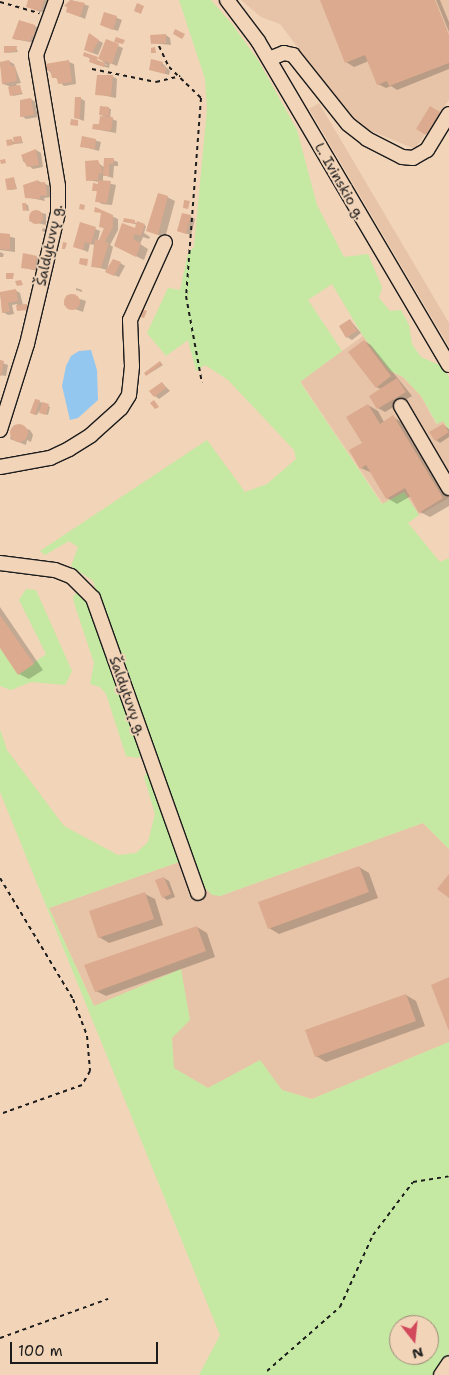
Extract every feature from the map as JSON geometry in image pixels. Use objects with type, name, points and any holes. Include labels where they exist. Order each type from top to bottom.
[{"type":"street","name":"Šaldytuvų g.","points":[[0,430],[26,344],[58,213],[58,186],[36,55],[56,0]]},
{"type":"street","name":"L. Ivinskio g.","points":[[227,0],[246,23],[269,59],[449,365]]},
{"type":"street","points":[[269,59],[284,53],[293,55],[348,124],[394,154],[413,158],[421,155],[449,114]]},
{"type":"street","points":[[0,466],[50,458],[69,449],[91,436],[121,408],[129,395],[132,366],[130,320],[166,242]]},
{"type":"street","points":[[402,406],[449,488]]},
{"type":"street","name":"Šaldytuvų g.","points":[[0,563],[55,570],[72,576],[92,598],[198,892]]},
{"type":"street","points":[[441,1375],[449,1363]]},
{"type":"path","points":[[0,2],[50,16]]},
{"type":"path","points":[[159,46],[169,67],[202,98],[186,296],[202,382]]},
{"type":"path","points":[[92,69],[156,82],[180,76]]},
{"type":"path","points":[[0,878],[73,999],[87,1036],[90,1071],[82,1085],[0,1114]]},
{"type":"path","points":[[267,1370],[340,1307],[373,1234],[413,1182],[449,1176]]},
{"type":"path","points":[[0,1338],[108,1299]]},
{"type":"shaded area","points":[[241,0],[449,0],[449,100],[415,149],[357,125],[280,24],[261,17]]},
{"type":"shaded area","points":[[319,103],[449,323],[449,347],[309,109]]},
{"type":"shaded area","points":[[363,336],[390,371],[403,377],[421,396],[436,424],[443,420],[449,430],[449,498],[419,515],[404,493],[383,504],[300,381]]},
{"type":"shaded area","points":[[423,823],[449,849],[449,1042],[312,1099],[282,1090],[259,1061],[208,1088],[173,1068],[172,1038],[94,1006],[49,908],[193,857],[205,888],[220,896]]},
{"type":"green space","points":[[179,0],[211,0],[232,24],[258,60],[297,130],[317,205],[344,257],[368,254],[382,287],[379,298],[390,311],[401,310],[409,325],[412,344],[421,357],[444,367],[449,378],[449,430],[443,421],[437,424],[421,396],[403,377],[390,371],[363,336],[332,284],[308,300],[342,351],[300,382],[382,504],[404,492],[419,515],[408,523],[440,562],[449,558],[449,849],[423,823],[220,896],[212,895],[205,888],[93,581],[71,566],[78,547],[69,541],[45,555],[40,551],[207,440],[245,492],[267,484],[296,459],[294,450],[228,380],[205,365],[196,371],[188,340],[166,356],[147,333],[168,288],[180,290],[188,253],[194,247],[207,109],[205,79]]},
{"type":"green space","points":[[26,589],[36,590],[72,671],[65,685],[31,682],[11,690],[0,686],[0,648],[18,674],[46,654],[19,600]]},
{"type":"green space","points":[[77,592],[86,597],[144,753],[138,758],[126,756],[106,694],[100,687],[90,684],[94,663],[74,603],[73,597]]},
{"type":"green space","points":[[0,729],[7,750],[64,826],[118,855],[136,853],[148,842],[155,814],[144,777],[149,770],[182,861],[49,908],[94,1006],[181,969],[190,1020],[172,1038],[174,1068],[208,1088],[260,1060],[282,1090],[312,1099],[449,1042],[449,1353],[435,1375],[199,1375],[220,1335],[0,792]]},
{"type":"water","points":[[91,350],[97,370],[98,400],[78,418],[70,420],[62,386],[66,366],[71,356],[79,351]]},
{"type":"building","points":[[28,0],[44,0],[41,10],[26,7]]},
{"type":"building","points":[[70,0],[85,3],[80,17],[66,12],[67,7],[64,6]]},
{"type":"building","points":[[320,0],[435,0],[449,35],[449,63],[389,86],[387,81],[377,85],[365,55],[345,63]]},
{"type":"building","points":[[137,3],[144,6],[141,14],[134,11]]},
{"type":"building","points":[[104,12],[117,16],[113,30],[100,25]]},
{"type":"building","points":[[19,20],[35,25],[34,37],[32,36],[30,41],[12,39]]},
{"type":"building","points":[[175,29],[185,34],[182,39],[173,34]]},
{"type":"building","points":[[89,33],[99,40],[92,53],[84,50]]},
{"type":"building","points":[[166,34],[166,43],[151,44],[150,35]]},
{"type":"building","points":[[116,37],[125,40],[123,44],[114,42]]},
{"type":"building","points":[[106,39],[119,44],[112,64],[98,59]]},
{"type":"building","points":[[4,46],[17,46],[16,51],[4,53]]},
{"type":"building","points":[[155,47],[156,53],[151,53],[151,48]]},
{"type":"building","points":[[84,52],[98,57],[97,60],[105,63],[104,67],[89,62],[90,58],[83,56]]},
{"type":"building","points":[[151,59],[163,62],[161,66],[166,67],[165,74],[149,70]]},
{"type":"building","points":[[9,60],[11,66],[15,66],[17,81],[2,84],[0,62]]},
{"type":"building","points":[[69,60],[72,82],[58,84],[57,78],[52,78],[50,70],[46,71],[45,64]]},
{"type":"building","points":[[97,75],[113,75],[111,96],[95,95]]},
{"type":"building","points":[[20,85],[22,93],[10,96],[8,87]]},
{"type":"building","points":[[75,97],[81,97],[80,119],[74,118]]},
{"type":"building","points":[[31,98],[34,115],[20,117],[20,100]]},
{"type":"building","points":[[100,106],[109,107],[109,116],[99,115]]},
{"type":"building","points":[[430,106],[440,112],[426,135],[416,129]]},
{"type":"building","points":[[100,116],[113,117],[111,131],[92,129],[93,124],[99,124]]},
{"type":"building","points":[[71,119],[78,120],[78,126],[70,125]]},
{"type":"building","points":[[21,136],[22,142],[14,144],[13,137]]},
{"type":"building","points":[[82,136],[96,139],[95,149],[80,147]]},
{"type":"building","points":[[12,139],[13,145],[7,146],[6,140]]},
{"type":"building","points":[[36,149],[39,165],[27,167],[21,155]]},
{"type":"building","points":[[104,158],[114,158],[113,164],[109,164],[109,176],[103,176]]},
{"type":"building","points":[[5,159],[6,163],[1,164],[0,160]]},
{"type":"building","points":[[98,160],[103,173],[99,173],[98,180],[86,181],[85,161]]},
{"type":"building","points":[[14,177],[16,189],[7,190],[5,179]]},
{"type":"building","points":[[38,180],[39,183],[45,182],[47,195],[40,196],[40,199],[25,198],[23,185]]},
{"type":"building","points":[[98,180],[111,181],[107,203],[95,202],[97,191],[92,191],[93,183],[98,184]]},
{"type":"building","points":[[158,193],[168,196],[158,235],[146,231]]},
{"type":"building","points":[[184,200],[190,201],[188,209],[183,208]]},
{"type":"building","points":[[22,203],[26,203],[27,210],[23,211]]},
{"type":"building","points":[[80,204],[85,205],[84,210],[79,209]]},
{"type":"building","points":[[95,207],[113,215],[113,227],[105,242],[109,243],[101,268],[91,267],[95,239],[99,240],[104,228],[99,227],[101,213],[94,212]]},
{"type":"building","points":[[33,210],[39,210],[43,217],[39,224],[33,224],[29,220],[29,214]]},
{"type":"building","points":[[182,213],[191,215],[186,234],[177,231]]},
{"type":"building","points":[[124,218],[135,220],[135,224],[123,222]]},
{"type":"building","points":[[137,221],[145,224],[141,236],[135,234],[133,239],[141,243],[136,257],[114,246],[122,223],[135,228]]},
{"type":"building","points":[[80,222],[96,227],[91,244],[85,242],[83,250],[73,247]]},
{"type":"building","points":[[0,233],[10,234],[10,250],[0,249]]},
{"type":"building","points":[[63,242],[67,243],[65,249],[62,249]]},
{"type":"building","points":[[23,253],[37,256],[35,270],[21,268]]},
{"type":"building","points":[[80,258],[88,259],[87,266],[79,264]]},
{"type":"building","points":[[113,259],[121,262],[114,276],[105,272]]},
{"type":"building","points":[[6,273],[14,273],[13,279],[6,279]]},
{"type":"building","points":[[21,280],[23,285],[17,286],[15,281]]},
{"type":"building","points":[[16,289],[18,301],[8,303],[10,311],[2,313],[0,292]]},
{"type":"building","points":[[69,294],[75,294],[80,299],[78,308],[69,310],[64,305],[64,299]]},
{"type":"building","points":[[27,304],[27,310],[17,311],[16,305]]},
{"type":"building","points":[[141,309],[147,311],[144,318],[138,316]]},
{"type":"building","points":[[350,319],[357,331],[346,338],[339,326]]},
{"type":"building","points":[[364,340],[391,376],[376,388],[348,352]]},
{"type":"building","points":[[0,360],[4,361],[1,376],[0,376]]},
{"type":"building","points":[[160,361],[162,364],[146,376],[144,373]]},
{"type":"building","points":[[397,378],[406,392],[377,409],[369,396]]},
{"type":"building","points":[[162,382],[166,388],[154,397],[149,391]]},
{"type":"building","points":[[35,399],[40,400],[35,415],[30,413]]},
{"type":"building","points":[[154,400],[159,407],[155,409],[150,403]]},
{"type":"building","points":[[42,402],[49,404],[46,415],[39,413]]},
{"type":"building","points":[[368,404],[380,424],[393,415],[443,498],[419,513],[405,488],[386,499],[366,465],[360,469],[349,450],[362,443],[346,417]]},
{"type":"building","points":[[19,424],[25,427],[28,433],[25,439],[19,442],[13,439],[10,433],[13,427]]},
{"type":"building","points":[[443,424],[449,432],[435,441],[429,432]]},
{"type":"building","points":[[0,615],[34,664],[18,675],[0,648]]},
{"type":"building","points":[[359,866],[369,892],[268,929],[258,902]]},
{"type":"building","points":[[449,874],[449,898],[437,889]]},
{"type":"building","points":[[164,877],[171,894],[162,898],[155,880]]},
{"type":"building","points":[[145,892],[154,919],[98,938],[89,911]]},
{"type":"building","points":[[197,926],[206,951],[95,992],[84,965]]},
{"type":"building","points":[[449,977],[449,1031],[431,985]]},
{"type":"building","points":[[406,994],[416,1021],[315,1057],[305,1030]]}]
